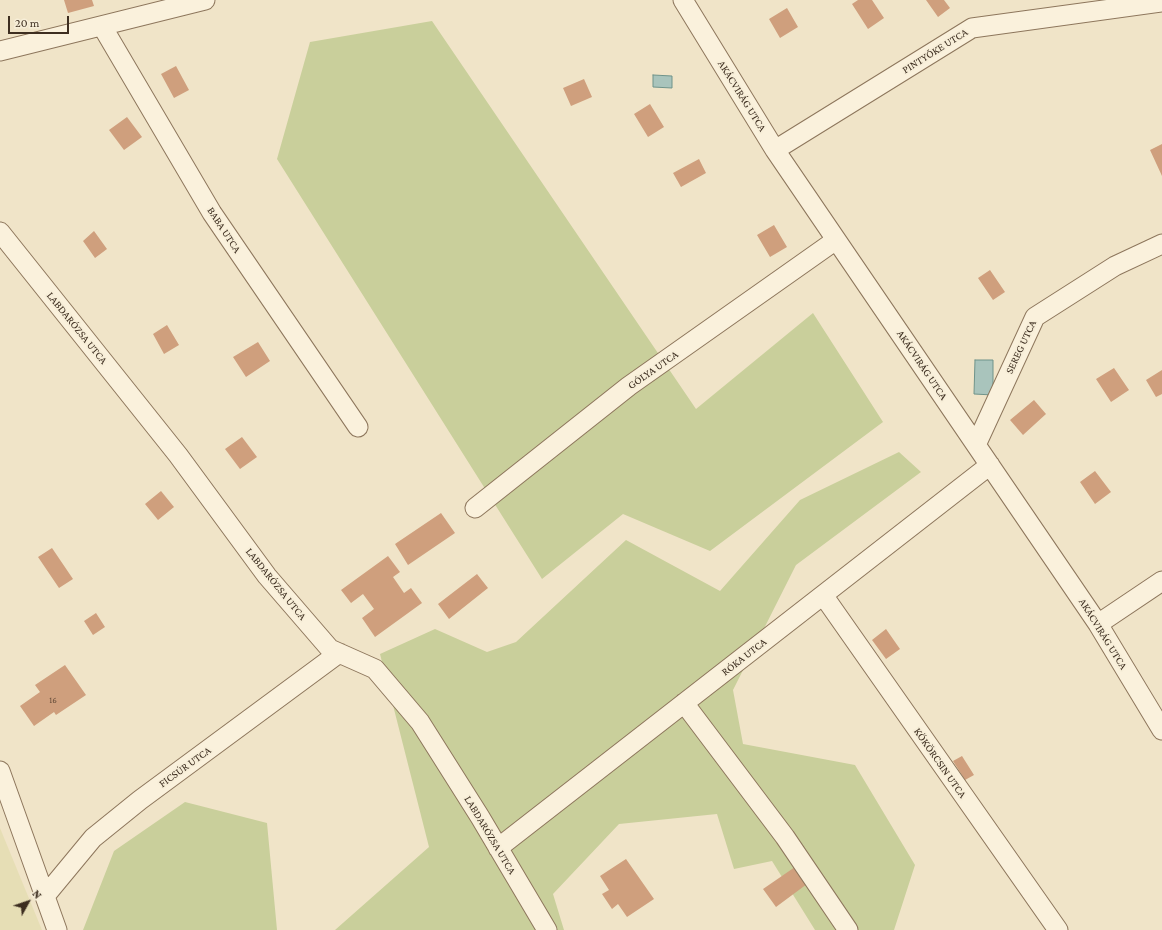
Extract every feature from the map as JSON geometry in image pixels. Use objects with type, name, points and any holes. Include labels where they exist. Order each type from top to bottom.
[{"type":"street","points":[[0,51],[205,0]]},
{"type":"street","name":"AKÁCVIRÁG UTCA","points":[[683,0],[775,150],[1098,624],[1162,730]]},
{"type":"street","name":"PINTYŐKE UTCA","points":[[775,150],[972,28],[1162,2]]},
{"type":"street","name":"BABA UTCA","points":[[102,26],[212,213],[358,427]]},
{"type":"street","name":"LABDARÓZSA UTCA","points":[[0,232],[178,455],[267,576],[330,649],[375,669],[420,722],[547,930]]},
{"type":"street","name":"GÓLYA UTCA","points":[[475,508],[629,386],[836,240]]},
{"type":"street","name":"SEREG UTCA","points":[[976,445],[1035,316],[1115,266],[1162,244]]},
{"type":"street","name":"RÓKA UTCA","points":[[498,848],[990,465]]},
{"type":"street","points":[[1098,624],[1162,581]]},
{"type":"street","name":"KÖKÖRCSIN UTCA","points":[[824,595],[1058,930]]},
{"type":"street","name":"FICSÚR UTCA","points":[[45,896],[93,838],[140,800],[339,654]]},
{"type":"street","points":[[684,703],[785,837],[848,930]]},
{"type":"street","points":[[0,771],[57,930]]},
{"type":"shaded area","points":[[0,828],[42,930],[0,930]]},
{"type":"green space","points":[[432,21],[696,409],[813,313],[883,422],[710,551],[623,514],[542,579],[277,159],[310,42]]},
{"type":"green space","points":[[899,452],[921,472],[796,565],[733,690],[743,744],[855,765],[915,865],[894,930],[815,930],[772,861],[734,869],[717,814],[619,824],[553,894],[564,930],[335,930],[429,847],[380,654],[435,629],[487,652],[516,642],[626,540],[720,591],[800,500]]},
{"type":"green space","points":[[185,802],[267,823],[277,930],[83,930],[114,851]]},
{"type":"water","points":[[653,75],[672,76],[672,88],[653,87]]},
{"type":"water","points":[[975,360],[993,360],[993,395],[974,394]]},
{"type":"building","points":[[64,0],[92,0],[94,6],[68,13]]},
{"type":"building","points":[[858,0],[872,0],[884,18],[868,29],[852,4]]},
{"type":"building","points":[[926,0],[944,0],[950,8],[938,17]]},
{"type":"building","points":[[787,8],[798,27],[780,38],[769,19]]},
{"type":"building","points":[[176,66],[189,90],[174,98],[161,74]]},
{"type":"building","points":[[584,79],[592,97],[571,106],[563,88]]},
{"type":"building","points":[[650,104],[664,127],[648,137],[634,114]]},
{"type":"building","points":[[127,117],[142,137],[124,150],[109,130]]},
{"type":"building","points":[[1162,144],[1162,176],[1150,150]]},
{"type":"building","points":[[699,159],[706,173],[681,187],[673,173]]},
{"type":"building","points":[[774,225],[787,247],[770,257],[757,235]]},
{"type":"building","points":[[94,231],[107,249],[95,258],[83,241]]},
{"type":"building","points":[[990,270],[1005,292],[993,300],[978,278]]},
{"type":"building","points":[[167,325],[179,345],[164,354],[153,334]]},
{"type":"building","points":[[258,342],[270,361],[246,377],[233,357]]},
{"type":"building","points":[[1114,368],[1129,390],[1111,402],[1096,379]]},
{"type":"building","points":[[1162,370],[1162,394],[1156,397],[1146,380]]},
{"type":"building","points":[[1034,400],[1046,414],[1023,435],[1010,420]]},
{"type":"building","points":[[242,437],[257,457],[240,469],[225,449]]},
{"type":"building","points":[[1095,471],[1111,492],[1095,504],[1080,482]]},
{"type":"building","points":[[161,491],[174,507],[158,520],[145,504]]},
{"type":"building","points":[[441,513],[455,533],[408,565],[395,544]]},
{"type":"building","points":[[52,548],[73,579],[59,588],[38,557]]},
{"type":"building","points":[[388,556],[400,572],[393,577],[404,593],[411,588],[422,603],[375,637],[362,618],[374,609],[363,594],[351,603],[341,590]]},
{"type":"building","points":[[477,574],[488,588],[449,619],[438,604]]},
{"type":"building","points":[[96,613],[105,627],[93,635],[84,621]]},
{"type":"building","points":[[886,629],[900,649],[886,659],[872,640]]},
{"type":"building","points":[[65,665],[86,695],[56,715],[54,712],[34,726],[20,706],[40,692],[35,685]]},
{"type":"building","points":[[962,756],[974,775],[965,780],[953,761]]},
{"type":"building","points":[[626,859],[654,899],[627,917],[618,904],[612,909],[602,894],[609,890],[600,876]]},
{"type":"building","points":[[795,867],[807,884],[776,907],[763,889]]}]
